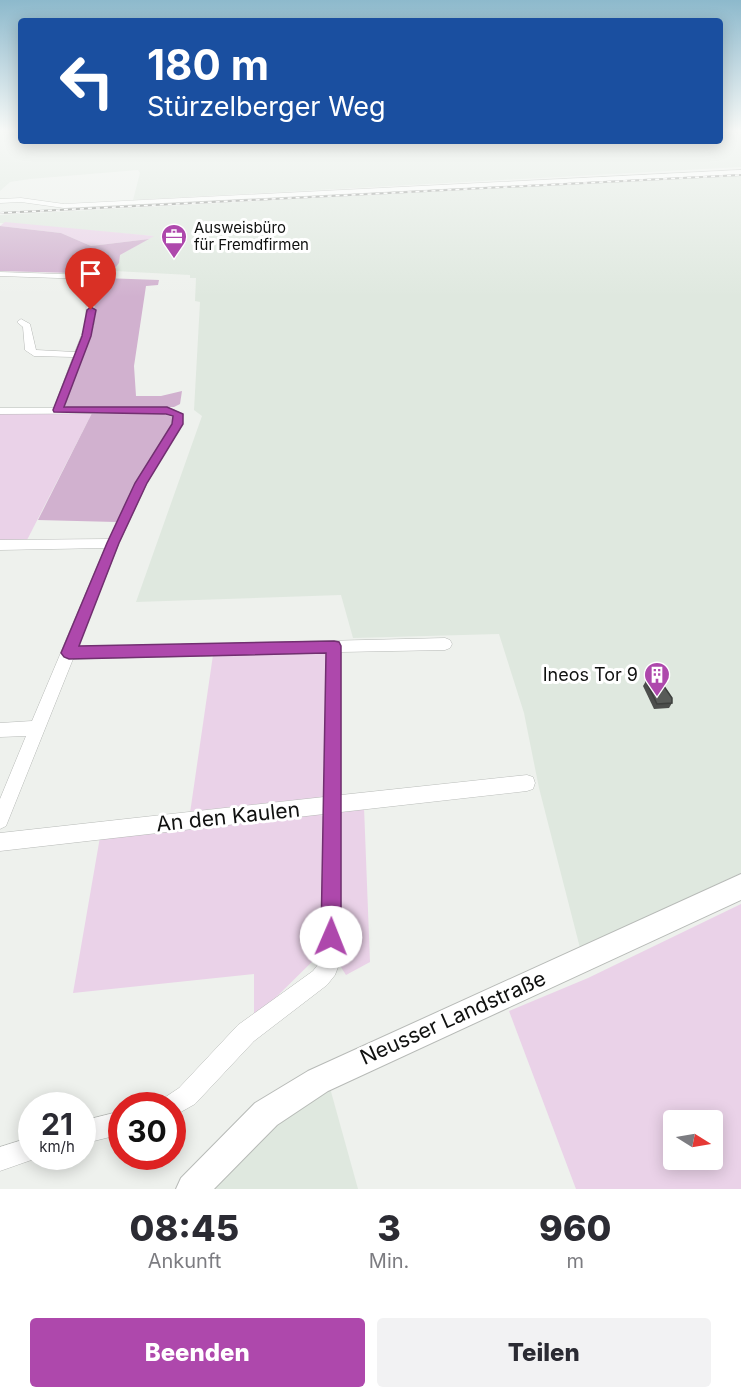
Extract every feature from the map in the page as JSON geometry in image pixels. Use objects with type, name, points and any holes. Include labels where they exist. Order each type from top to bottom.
[{"type":"main road","name":"Neusser Landstraße","points":[[192,1189],[266,1114],[318,1081],[741,887]]},
{"type":"street","points":[[0,201],[21,200],[64,206],[453,186]]},
{"type":"street","points":[[0,274],[91,277],[90,324],[58,410]]},
{"type":"street","points":[[21,322],[27,326],[30,350],[34,353],[79,356]]},
{"type":"street","points":[[0,411],[167,411],[178,414],[177,424],[141,483],[113,543],[0,819]]},
{"type":"street","points":[[0,545],[113,543]]},
{"type":"street","points":[[69,653],[445,644]]},
{"type":"street","points":[[186,1095],[246,1033],[320,978],[328,968],[331,959],[334,646]]},
{"type":"street","points":[[0,730],[38,728]]},
{"type":"street","name":"An den Kaulen","points":[[0,842],[527,783]]},
{"type":"street","points":[[0,1159],[18,1153]]},
{"type":"shaded area","points":[[137,186],[382,186],[133,200]]},
{"type":"shaded area","points":[[528,186],[741,186],[741,873],[580,948],[539,788],[524,713],[499,634],[353,638],[341,595],[136,602],[202,416],[194,410],[200,302],[195,301],[196,278],[190,278],[190,275],[114,271],[120,255],[153,236],[0,223],[0,215]]},
{"type":"shaded area","points":[[5,222],[154,236],[149,239],[91,246],[61,233],[0,226]]},
{"type":"shaded area","points":[[0,226],[61,233],[91,246],[149,239],[120,255],[119,263],[110,274],[0,271]]},
{"type":"shaded area","points":[[103,278],[159,280],[158,285],[146,286],[134,366],[136,396],[161,396],[182,391],[180,404],[174,407],[67,407],[63,404],[90,331],[93,281]]},
{"type":"shaded area","points":[[158,412],[172,417],[173,426],[116,522],[38,520],[92,413]]},
{"type":"shaded area","points":[[92,413],[27,540],[0,540],[0,414]]},
{"type":"shaded area","points":[[328,651],[327,793],[321,800],[190,813],[213,655]]},
{"type":"shaded area","points":[[364,807],[370,962],[346,975],[339,964],[341,812]]},
{"type":"shaded area","points":[[319,813],[329,822],[324,950],[254,1019],[254,974],[73,993],[100,837]]},
{"type":"shaded area","points":[[741,904],[741,1189],[576,1189],[509,1011],[588,978]]},
{"type":"shaded area","points":[[330,1088],[358,1189],[213,1189],[278,1123]]},
{"type":"building","points":[[659,679],[672,698],[672,703],[657,704],[646,681]]},
{"type":"railway","points":[[0,213],[517,186]]},
{"type":"place","name":"Ausweisbüro für Fremdfirmen","points":[[174,260]]},
{"type":"place","name":"Ineos Tor 9","points":[[657,698]]},
{"type":"route","points":[[91,310],[90,324],[58,410],[167,411],[178,414],[177,424],[141,483],[113,543],[69,653],[334,646],[331,937]]}]
